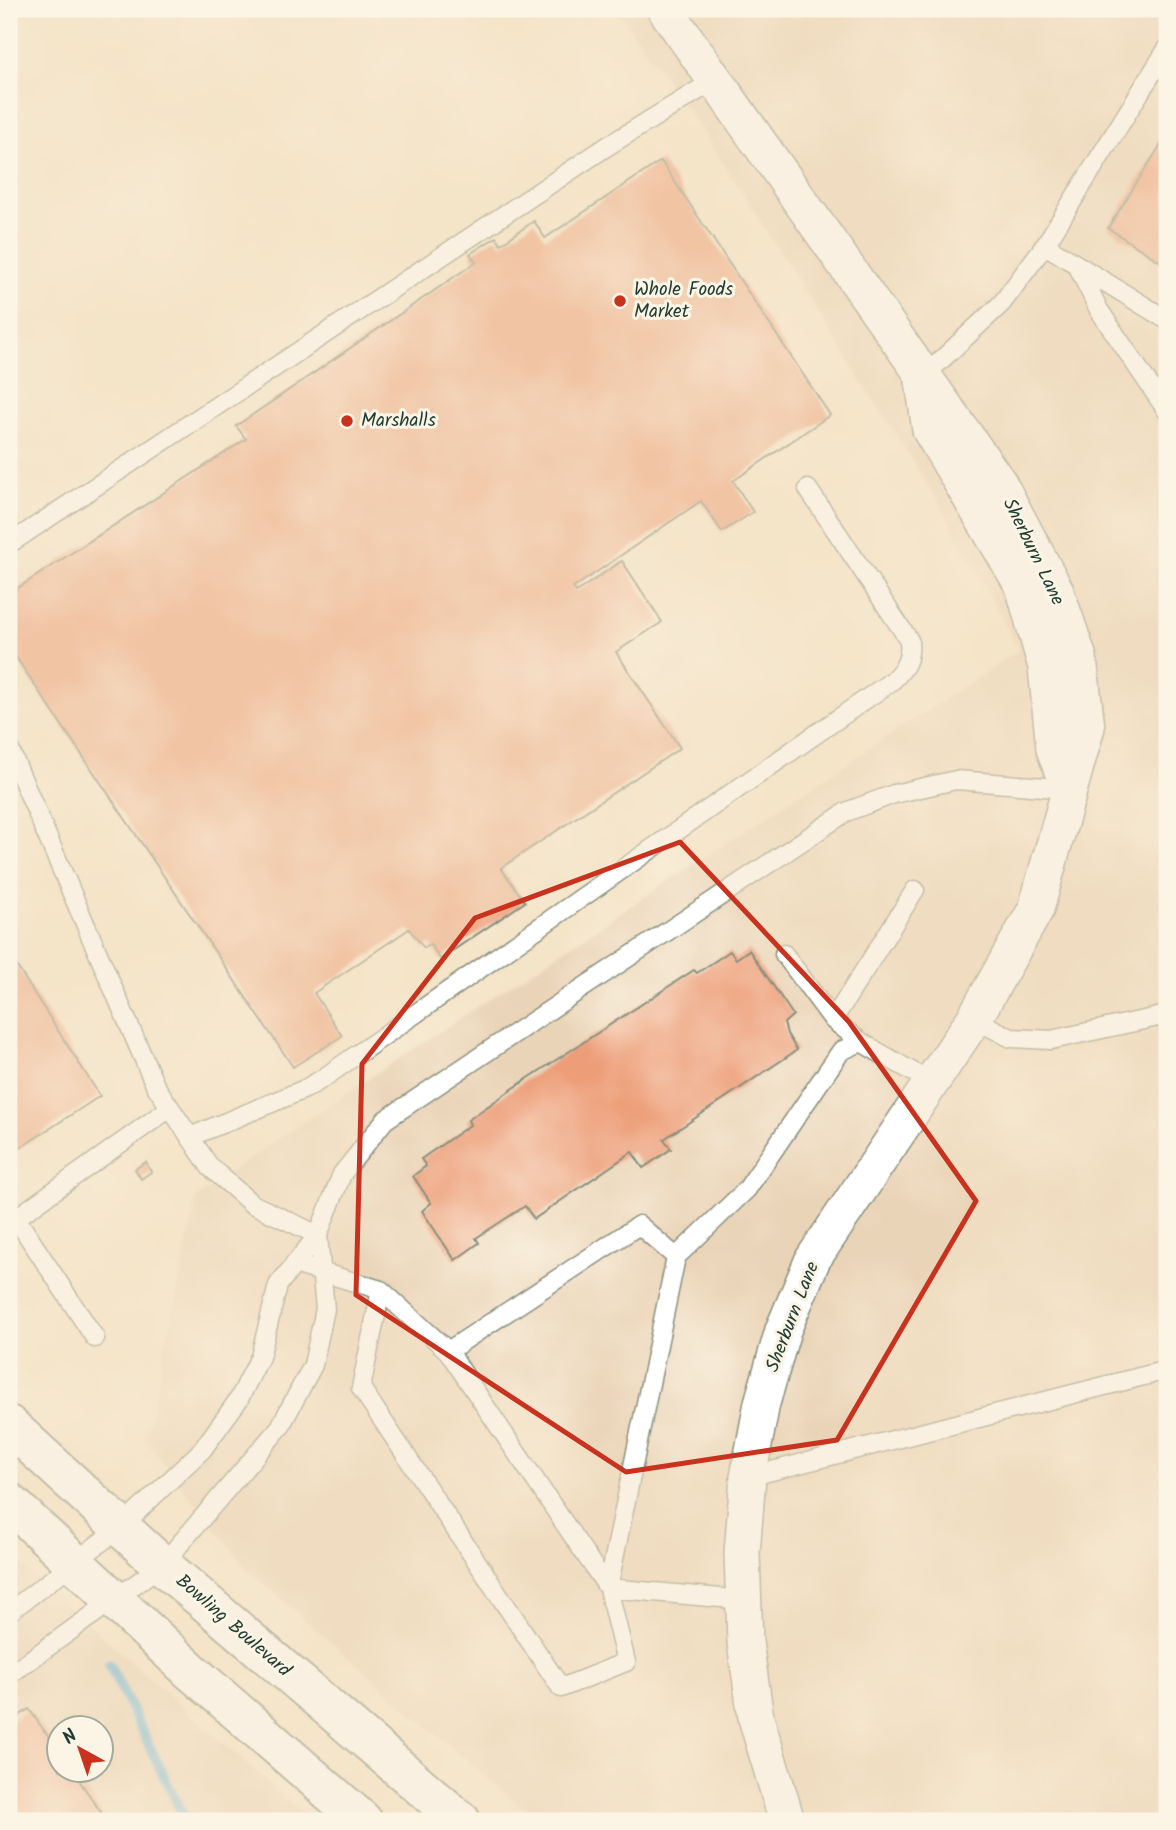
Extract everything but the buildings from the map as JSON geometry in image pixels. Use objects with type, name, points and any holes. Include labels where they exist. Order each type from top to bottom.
[{"type":"street","name":"Sherburn Lane","points":[[665,9],[922,378],[930,430],[1023,586],[1046,667],[1054,749],[1069,789],[1036,909],[974,1019],[813,1259],[783,1330],[762,1403],[748,1478],[742,1553],[745,1643],[756,1718],[787,1821]]},
{"type":"street","name":"Bowling Boulevard","points":[[9,1425],[162,1564],[461,1821]]},
{"type":"street","points":[[9,1502],[112,1598],[363,1821]]},
{"type":"lane","points":[[922,378],[1002,303],[1045,245],[1167,49]]},
{"type":"lane","points":[[9,544],[606,147],[715,80]]},
{"type":"lane","points":[[1045,245],[1167,320]]},
{"type":"lane","points":[[1077,265],[1099,310],[1167,411]]},
{"type":"lane","points":[[190,1137],[305,1089],[322,1079],[880,689],[903,670],[911,657],[909,640],[808,489]]},
{"type":"lane","points":[[9,748],[114,996],[155,1085],[210,1167],[252,1204],[318,1235]]},
{"type":"lane","points":[[9,1612],[121,1527],[202,1450],[239,1399],[260,1357],[278,1285],[318,1235],[342,1174],[385,1121],[846,813],[894,794],[956,780],[1069,789]]},
{"type":"lane","points":[[833,1020],[915,890]]},
{"type":"lane","points":[[784,954],[833,1020],[861,1042],[932,1083]]},
{"type":"lane","points":[[974,1019],[1011,1038],[1051,1040],[1167,1016]]},
{"type":"lane","points":[[608,1588],[676,1257],[747,1189],[841,1051],[861,1042]]},
{"type":"lane","points":[[95,1338],[16,1218],[170,1108]]},
{"type":"lane","points":[[448,1351],[639,1225],[676,1257]]},
{"type":"lane","points":[[9,1675],[162,1564],[280,1427],[313,1365],[325,1309],[318,1235]]},
{"type":"lane","points":[[294,1264],[381,1290],[448,1351],[608,1588],[626,1662],[561,1688],[360,1388],[381,1290]]},
{"type":"lane","points":[[748,1478],[1167,1370]]},
{"type":"lane","points":[[608,1588],[743,1600]]},
{"type":"highlighted area","points":[[680,842],[849,1022],[976,1201],[837,1440],[626,1472],[356,1295],[362,1064],[475,918]]},
{"type":"shaded area","points":[[616,9],[1167,9],[1167,1821],[537,1821],[249,1571],[145,1440],[197,1197],[295,1127],[1019,650],[938,501],[706,136]]},
{"type":"shaded area","points":[[9,1554],[312,1821],[9,1821]]},
{"type":"waterway","points":[[109,1664],[186,1821]]},
{"type":"place","name":"Whole Foods Market","points":[[620,301]]},
{"type":"place","name":"Marshalls","points":[[347,421]]}]
